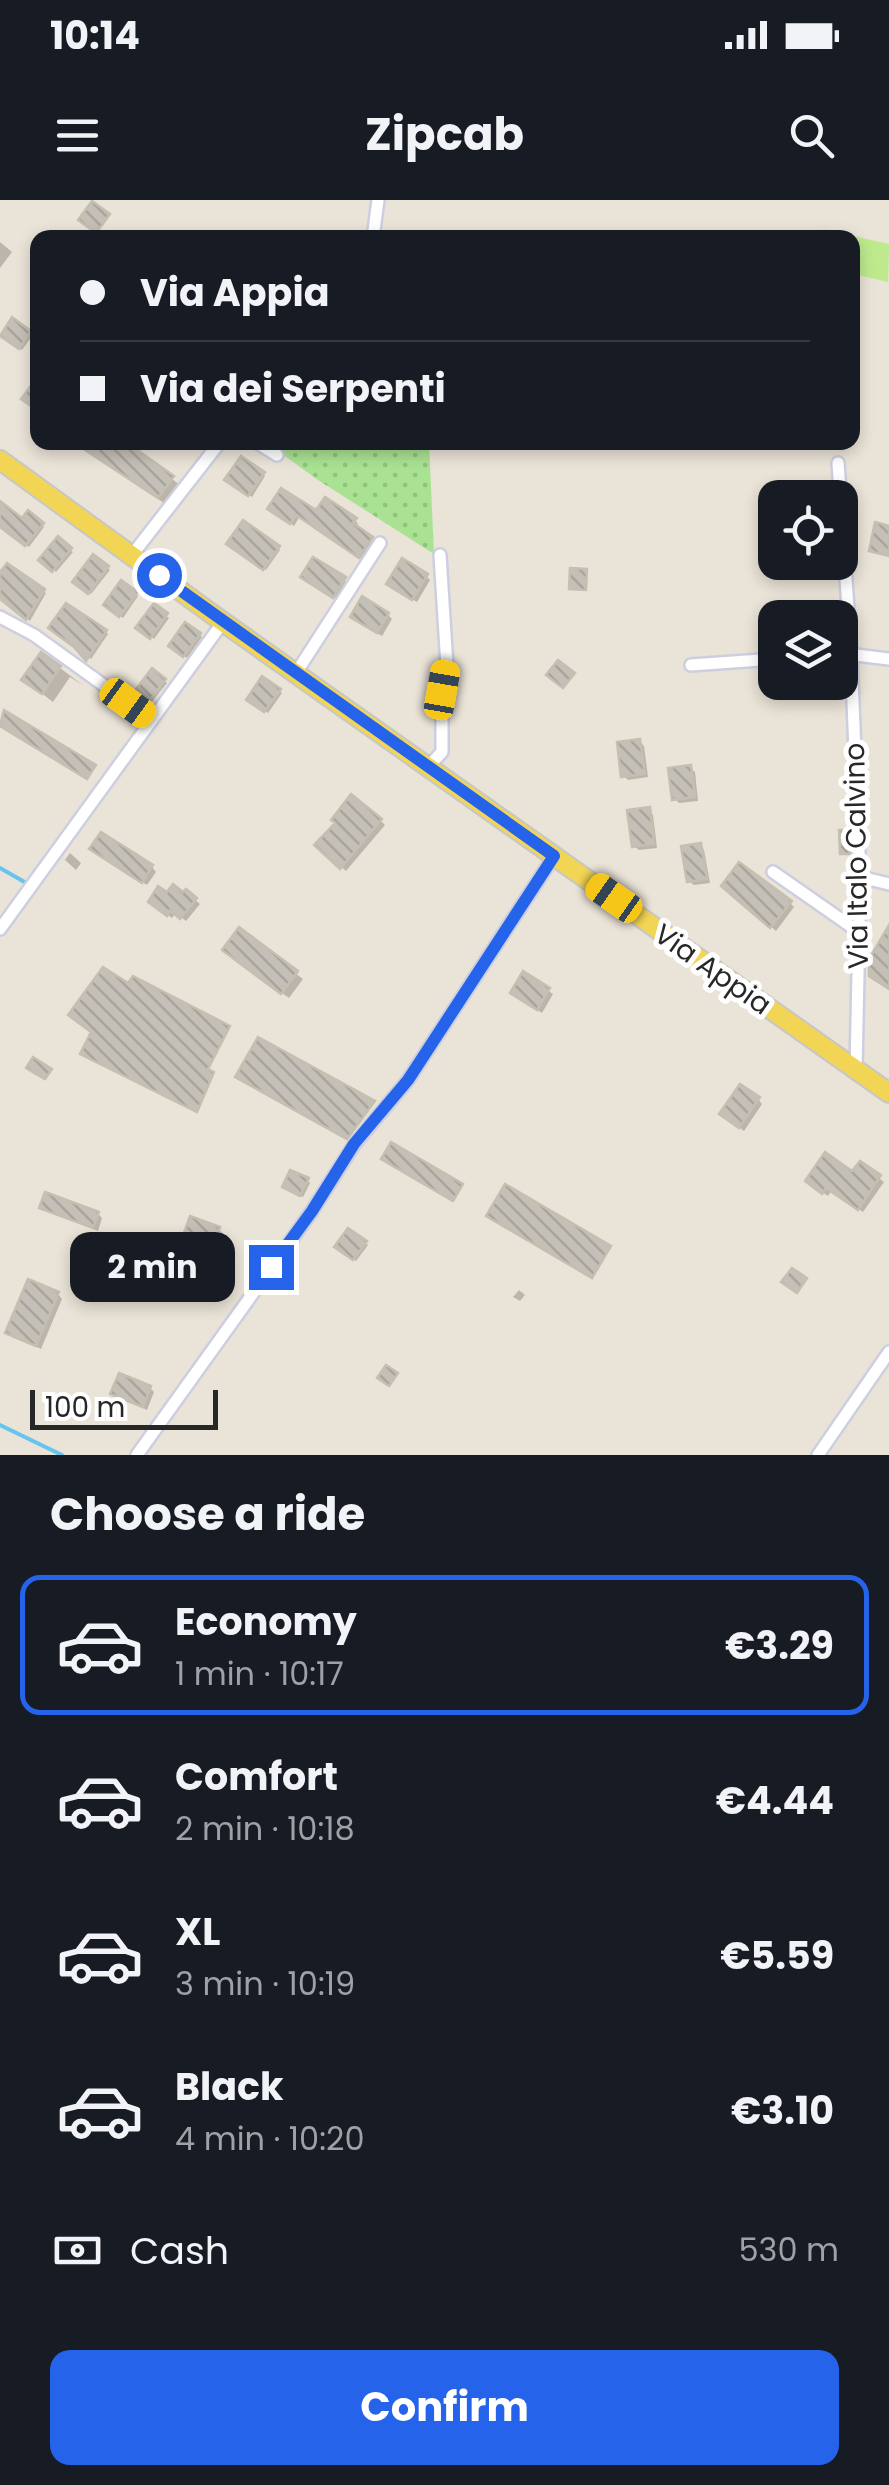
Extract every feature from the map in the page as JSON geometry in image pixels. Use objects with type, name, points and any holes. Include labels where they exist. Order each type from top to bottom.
[{"type":"main road","name":"Via Appia","points":[[0,460],[222,622],[889,1093]]},
{"type":"street","points":[[373,230],[378,200]]},
{"type":"street","points":[[132,554],[214,450]]},
{"type":"street","points":[[268,450],[277,456]]},
{"type":"street","name":"Via Italo Calvino","points":[[838,463],[843,600]]},
{"type":"street","points":[[296,673],[380,542]]},
{"type":"street","points":[[428,767],[442,752],[446,666],[440,555]]},
{"type":"street","points":[[0,617],[34,635],[152,720]]},
{"type":"street","points":[[0,930],[222,622]]},
{"type":"street","points":[[858,655],[889,659]]},
{"type":"street","points":[[691,666],[758,660]]},
{"type":"street","name":"Via Italo Calvino","points":[[848,700],[860,877],[856,1070]]},
{"type":"street","points":[[136,1455],[312,1211],[354,1144],[408,1080],[554,856]]},
{"type":"street","points":[[773,872],[859,932]]},
{"type":"street","points":[[860,877],[889,884]]},
{"type":"street","points":[[818,1455],[889,1352]]},
{"type":"green space","points":[[860,237],[889,244],[888,282],[860,276]]},
{"type":"green space","points":[[277,450],[429,450],[434,554]]},
{"type":"building","points":[[92,201],[110,214],[98,230],[78,220]]},
{"type":"building","points":[[12,317],[30,330],[19,349],[0,336]]},
{"type":"building","points":[[30,387],[30,405],[21,399]]},
{"type":"building","points":[[85,450],[137,450],[174,476],[158,498]]},
{"type":"building","points":[[241,456],[265,472],[248,496],[224,480]]},
{"type":"building","points":[[281,488],[316,510],[325,497],[357,518],[353,523],[373,537],[359,558],[296,515],[290,524],[267,509]]},
{"type":"building","points":[[0,501],[22,518],[28,510],[44,523],[25,546],[0,527]]},
{"type":"building","points":[[243,520],[280,546],[263,570],[226,544]]},
{"type":"building","points":[[875,522],[889,526],[889,556],[869,551]]},
{"type":"building","points":[[58,536],[72,548],[52,572],[38,560]]},
{"type":"building","points":[[93,554],[109,566],[88,594],[72,582]]},
{"type":"building","points":[[313,557],[346,577],[333,598],[300,577]]},
{"type":"building","points":[[402,558],[428,574],[412,600],[386,584]]},
{"type":"building","points":[[7,563],[45,589],[26,620],[0,599],[0,572]]},
{"type":"building","points":[[570,568],[587,569],[586,590],[569,589]]},
{"type":"building","points":[[121,580],[138,592],[119,617],[103,605]]},
{"type":"building","points":[[362,596],[389,613],[377,633],[350,617]]},
{"type":"building","points":[[66,603],[107,630],[86,661],[48,628]]},
{"type":"building","points":[[154,603],[168,613],[150,639],[135,628]]},
{"type":"building","points":[[185,622],[201,633],[183,657],[168,646]]},
{"type":"building","points":[[41,652],[61,666],[42,694],[21,680]]},
{"type":"building","points":[[558,660],[575,673],[563,688],[546,675]]},
{"type":"building","points":[[152,668],[166,679],[147,704],[133,693]]},
{"type":"building","points":[[262,676],[281,689],[264,712],[246,700]]},
{"type":"building","points":[[4,710],[96,765],[87,779],[0,726]]},
{"type":"building","points":[[640,739],[645,774],[621,777],[617,742]]},
{"type":"building","points":[[691,765],[695,797],[672,800],[668,768]]},
{"type":"building","points":[[351,794],[382,819],[340,869],[314,845],[335,823],[331,820]]},
{"type":"building","points":[[650,807],[654,844],[632,847],[627,810]]},
{"type":"building","points":[[839,830],[849,830],[850,854],[840,854]]},
{"type":"building","points":[[101,832],[153,865],[142,883],[89,849]]},
{"type":"building","points":[[701,843],[707,879],[687,882],[681,846]]},
{"type":"building","points":[[739,862],[792,901],[770,928],[721,886]]},
{"type":"building","points":[[173,884],[197,898],[180,919],[170,910],[167,916],[148,902],[158,886],[167,892]]},
{"type":"building","points":[[889,925],[889,989],[869,976],[869,959]]},
{"type":"building","points":[[239,927],[298,971],[281,994],[222,950]]},
{"type":"building","points":[[103,967],[128,983],[133,976],[230,1026],[208,1069],[214,1072],[197,1112],[80,1054],[91,1032],[68,1015]]},
{"type":"building","points":[[523,971],[550,988],[537,1010],[510,993]]},
{"type":"building","points":[[258,1037],[375,1101],[347,1139],[235,1077]]},
{"type":"building","points":[[33,1057],[52,1069],[45,1079],[26,1068]]},
{"type":"building","points":[[740,1084],[760,1097],[739,1128],[719,1114]]},
{"type":"building","points":[[391,1142],[463,1184],[453,1201],[381,1159]]},
{"type":"building","points":[[825,1152],[852,1171],[860,1161],[881,1175],[858,1210],[826,1188],[822,1194],[805,1181]]},
{"type":"building","points":[[290,1170],[309,1178],[300,1196],[282,1187]]},
{"type":"building","points":[[505,1184],[611,1246],[592,1278],[486,1216]]},
{"type":"building","points":[[45,1192],[99,1212],[93,1228],[39,1208]]},
{"type":"building","points":[[190,1216],[220,1227],[209,1255],[180,1244]]},
{"type":"building","points":[[348,1228],[367,1241],[353,1260],[334,1247]]},
{"type":"building","points":[[792,1268],[807,1278],[797,1293],[781,1282]]},
{"type":"building","points":[[28,1279],[59,1292],[36,1346],[5,1333]]},
{"type":"building","points":[[386,1365],[398,1373],[389,1386],[377,1378]]},
{"type":"building","points":[[119,1373],[151,1386],[143,1407],[110,1394]]},
{"type":"waterway","points":[[0,868],[28,884]]},
{"type":"waterway","points":[[0,1425],[62,1455]]},
{"type":"route","points":[[159,575],[554,856],[408,1080],[354,1144],[271,1267]]}]
